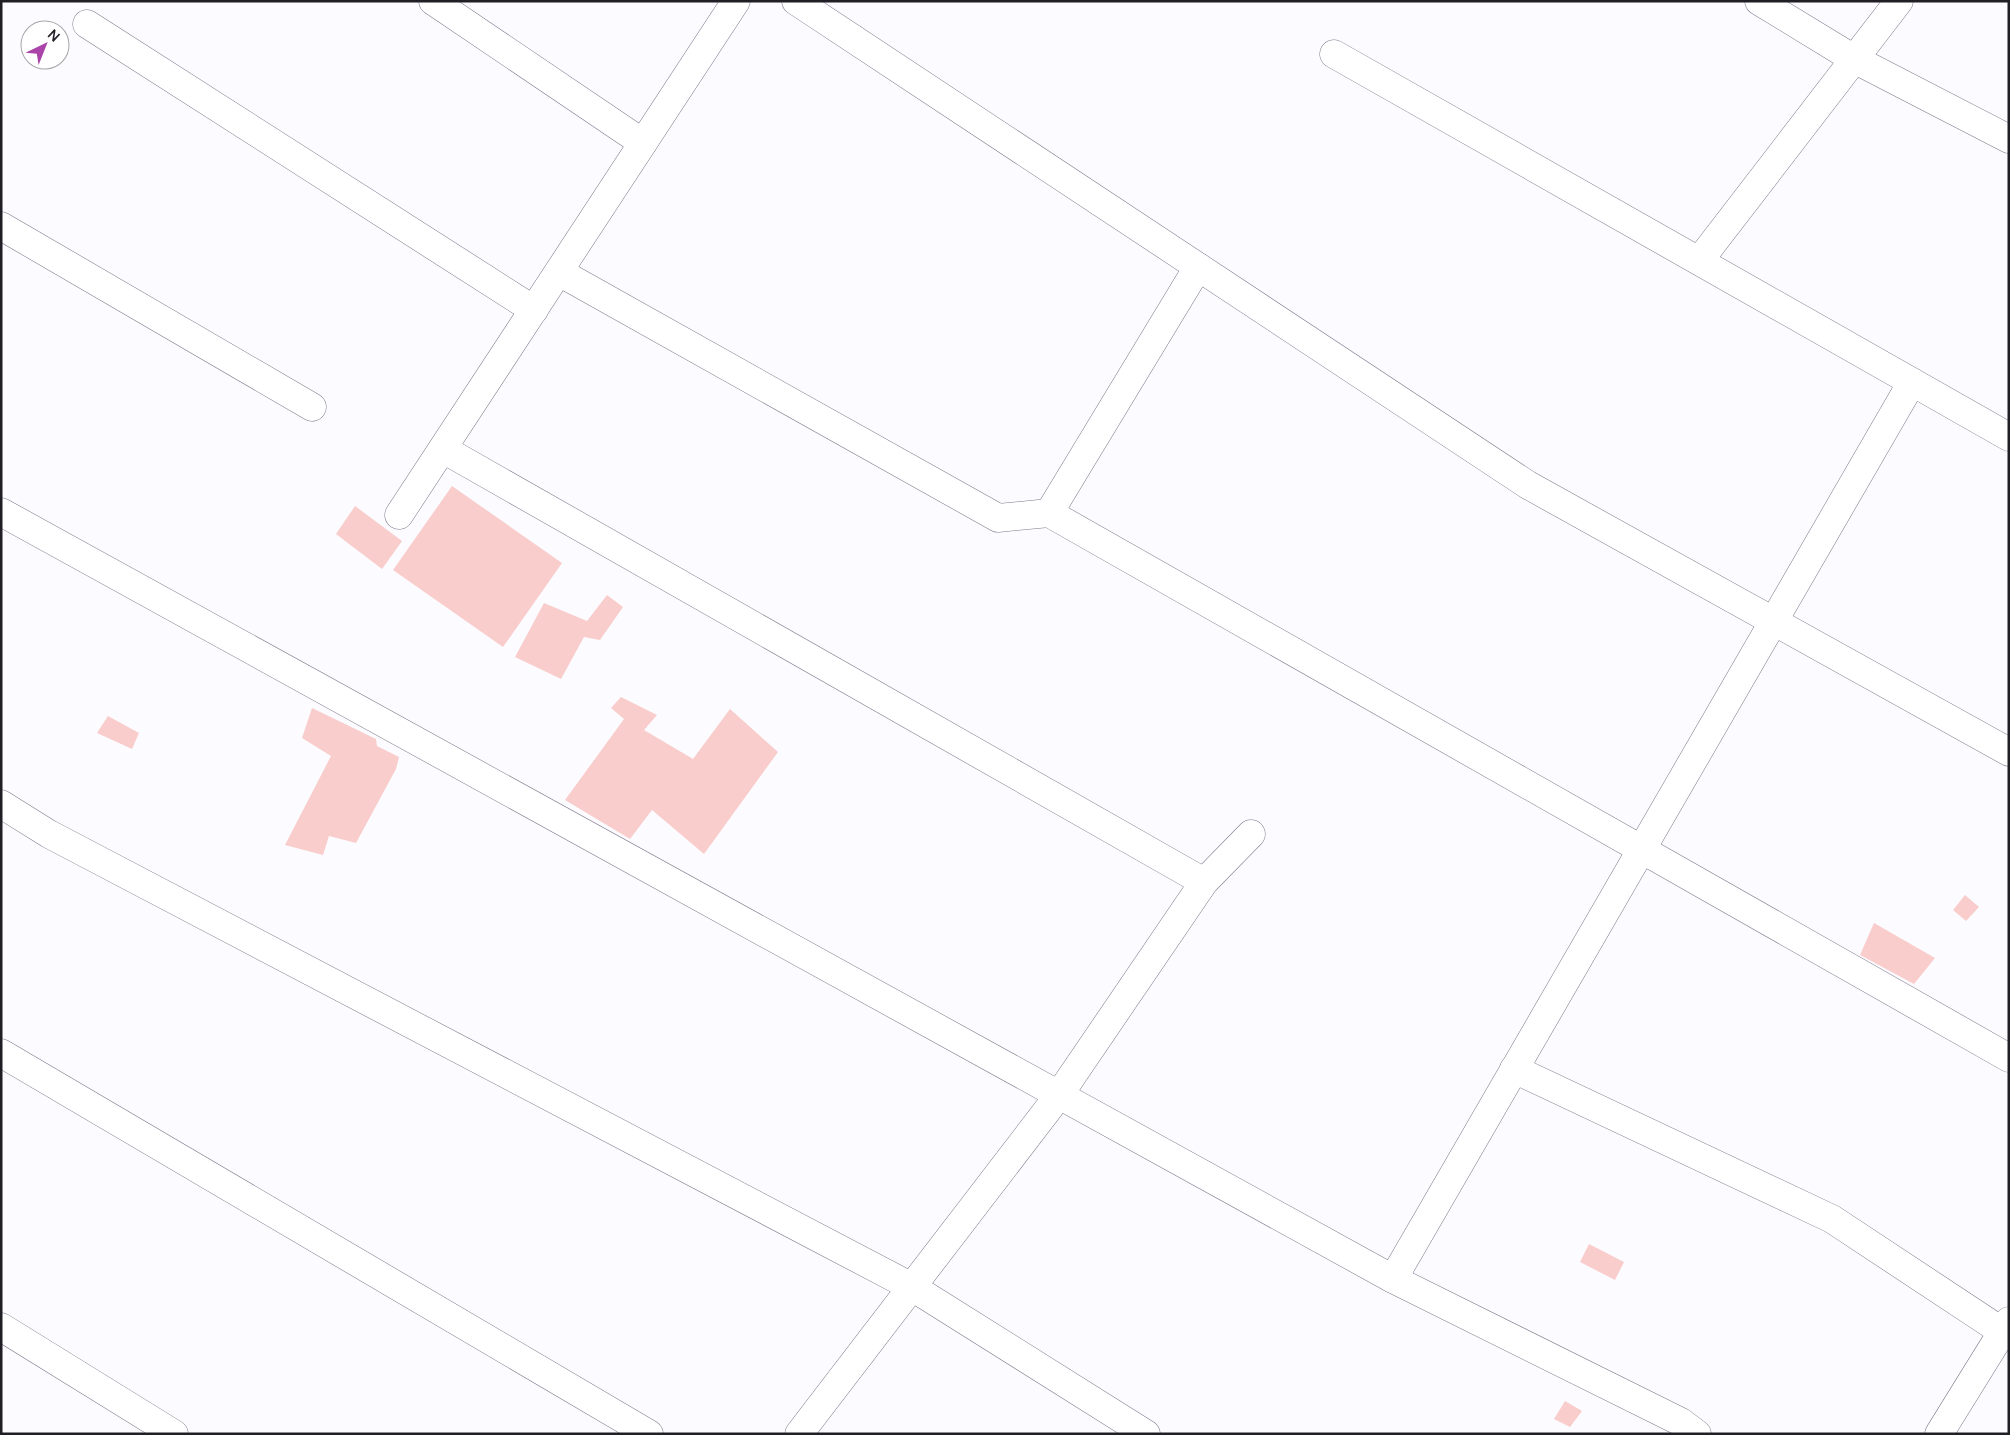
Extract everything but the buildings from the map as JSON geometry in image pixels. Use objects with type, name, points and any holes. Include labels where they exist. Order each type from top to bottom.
[{"type":"street","points":[[433,1],[643,143]]},
{"type":"street","points":[[399,515],[736,1]]},
{"type":"street","points":[[796,1],[1528,484],[2009,752]]},
{"type":"street","points":[[1759,1],[1854,59],[2009,139]]},
{"type":"street","points":[[1699,261],[1899,1]]},
{"type":"street","points":[[87,24],[534,310]]},
{"type":"street","points":[[1334,54],[2009,437]]},
{"type":"street","points":[[1,226],[312,407]]},
{"type":"street","points":[[1048,513],[1198,267]]},
{"type":"street","points":[[559,272],[998,518],[1048,513],[2009,1058]]},
{"type":"street","points":[[1393,1279],[1912,382]]},
{"type":"street","points":[[443,449],[1204,882]]},
{"type":"street","points":[[1,512],[1393,1279],[1681,1422],[1697,1434]]},
{"type":"street","points":[[1,804],[48,834],[912,1287],[1146,1434]]},
{"type":"street","points":[[799,1434],[1059,1095],[1204,882],[1251,834]]},
{"type":"street","points":[[1,1053],[649,1434]]},
{"type":"street","points":[[1514,1069],[1832,1219],[2006,1330],[1939,1434]]},
{"type":"street","points":[[1,1327],[174,1434]]}]
